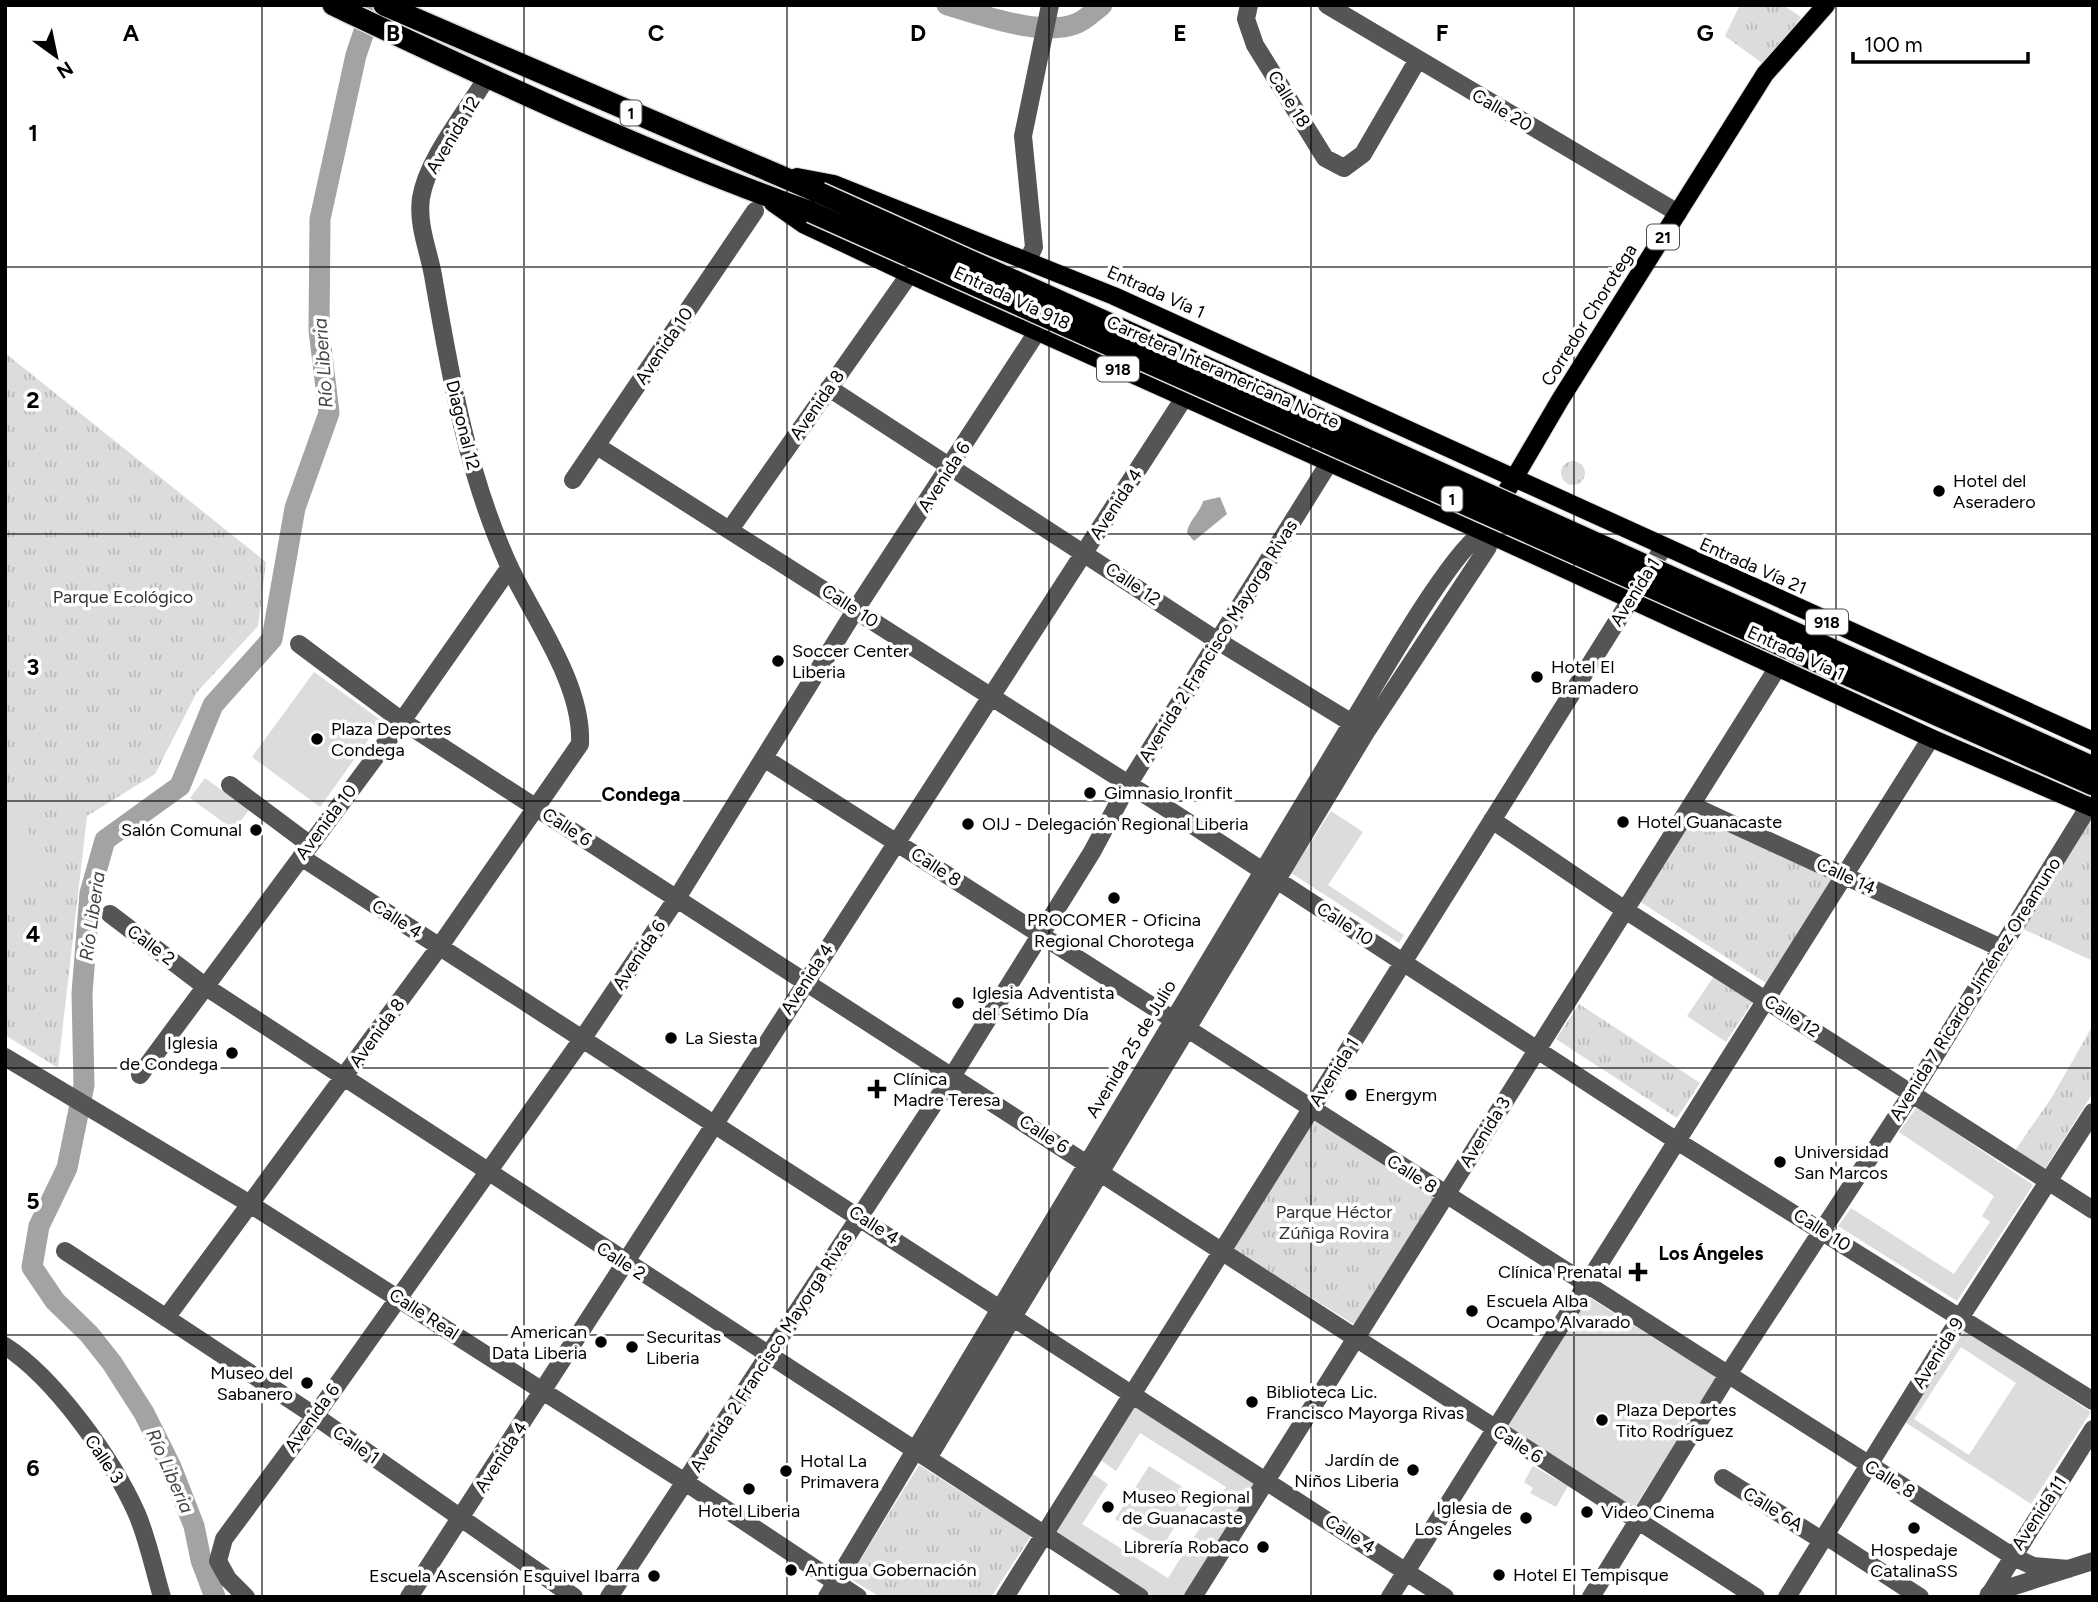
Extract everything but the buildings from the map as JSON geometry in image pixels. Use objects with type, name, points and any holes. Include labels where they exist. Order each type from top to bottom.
[{"type":"highway","name":"Carretera Interamericana Norte","points":[[333,5],[757,202],[816,203],[2093,767]]},
{"type":"highway","name":"Carretera Interamericana Norte","points":[[384,5],[771,173],[816,203],[2093,785]]},
{"type":"main road","name":"Corredor Chorotega","points":[[1513,478],[1765,74],[1826,5]]},
{"type":"main road","name":"Entrada Vía 1","points":[[771,173],[834,184],[1028,260],[1345,399],[1513,478]]},
{"type":"main road","name":"Entrada Vía 918","points":[[757,202],[1037,332],[1484,532]]},
{"type":"main road","points":[[1484,532],[1513,478]]},
{"type":"main road","name":"Entrada Vía 21","points":[[1513,478],[2093,740]]},
{"type":"main road","name":"Entrada Vía 1","points":[[1484,532],[1931,738],[2091,807]]},
{"type":"street","name":"Calle 20","points":[[1327,5],[1417,61],[1678,212]]},
{"type":"street","points":[[1028,260],[1034,247],[1023,136],[1050,8]]},
{"type":"street","name":"Calle 18","points":[[1248,12],[1255,45],[1325,158],[1344,168],[1363,154],[1417,61]]},
{"type":"street","name":"Avenida 12","points":[[434,277],[422,231],[421,199],[428,174],[487,77]]},
{"type":"street","name":"Avenida 10","points":[[573,480],[757,202]]},
{"type":"street","name":"Diagonal 12","points":[[434,277],[459,420],[479,490],[510,567]]},
{"type":"street","name":"Avenida 8","points":[[731,528],[904,282]]},
{"type":"street","name":"Avenida 6","points":[[246,1597],[228,1579],[218,1561],[224,1539],[315,1416],[583,1038],[677,898],[856,609],[1037,332]]},
{"type":"street","name":"Calle 12","points":[[830,388],[1218,641],[1359,728]]},
{"type":"street","name":"Avenida 4","points":[[409,1597],[1184,398]]},
{"type":"street","points":[[1345,399],[1324,449],[1329,463],[1348,458],[1372,412]]},
{"type":"street","name":"Calle 10","points":[[597,446],[731,528],[1538,1048],[1677,1141],[2093,1401]]},
{"type":"street","name":"Avenida 2 Francisco Mayorga Rivas","points":[[609,1597],[953,1075],[1092,852],[1128,785],[1329,463]]},
{"type":"street","points":[[831,1589],[921,1454],[1006,1314],[1359,728],[1436,589],[1472,538],[1484,532]]},
{"type":"street","name":"Avenida 1","points":[[1005,1597],[1663,548]]},
{"type":"street","name":"Avenida 10","points":[[140,1075],[402,720],[510,567]]},
{"type":"street","name":"Avenida 8","points":[[166,1318],[440,946],[580,744],[581,726],[561,666],[510,567]]},
{"type":"street","name":"Calle 6","points":[[299,644],[402,720],[1756,1597]]},
{"type":"street","name":"Avenida 3","points":[[1193,1597],[1778,667]]},
{"type":"street","points":[[1390,1597],[1584,1284],[1768,1000],[1931,738]]},
{"type":"street","name":"Calle 8","points":[[764,758],[2012,1556],[2033,1566],[2069,1569]]},
{"type":"street","name":"Calle 4","points":[[230,785],[305,850],[440,946],[1445,1597]]},
{"type":"street","name":"Calle 14","points":[[1691,805],[2001,948]]},
{"type":"street","name":"Avenida 7 Ricardo Jiménez Oreamuno","points":[[1591,1597],[1727,1376],[1912,1093],[2091,807]]},
{"type":"street","name":"Calle 12","points":[[1492,820],[1625,911],[2093,1210]]},
{"type":"street","name":"Calle 2","points":[[110,914],[206,987],[344,1079],[1140,1597]]},
{"type":"street","name":"Calle Real","points":[[5,1057],[250,1204],[685,1482],[831,1589],[859,1597]]},
{"type":"street","name":"Avenida 9","points":[[1787,1597],[2047,1180],[2093,1112]]},
{"type":"street","name":"Calle 1","points":[[65,1251],[315,1416],[574,1597]]},
{"type":"street","name":"Calle 3","points":[[5,1346],[53,1389],[113,1466],[138,1516],[162,1597]]},
{"type":"street","name":"Avenida 11","points":[[1989,1595],[2093,1429]]},
{"type":"street","name":"Calle 6A","points":[[1723,1478],[1920,1597]]},
{"type":"street","points":[[1989,1595],[2093,1561]]},
{"type":"green space","points":[[1740,5],[1783,5],[1801,17],[1766,66],[1725,36]]},
{"type":"green space","name":"Parque Ecológico","points":[[5,353],[266,562],[258,626],[197,692],[155,774],[87,816],[58,1068],[5,1035]]},
{"type":"green space","points":[[1573,461],[1581,465],[1585,473],[1581,481],[1573,485],[1565,481],[1561,473],[1565,465]]},
{"type":"green space","name":"Plaza Deportes Condega","points":[[314,672],[382,721],[320,807],[252,757]]},
{"type":"green space","points":[[205,778],[249,810],[234,830],[190,798]]},
{"type":"green space","points":[[5,799],[52,865],[5,898]]},
{"type":"green space","points":[[1331,811],[1363,832],[1328,885],[1404,935],[1399,943],[1291,873]]},
{"type":"green space","points":[[2093,811],[2093,961],[2021,928]]},
{"type":"green space","points":[[1695,815],[1833,878],[1769,985],[1639,901]]},
{"type":"green space","points":[[1714,976],[1753,1001],[1726,1042],[1687,1016]]},
{"type":"green space","points":[[1579,1004],[1700,1083],[1677,1118],[1556,1039]]},
{"type":"green space","points":[[2093,1025],[2093,1093],[2044,1170],[2014,1152],[2052,1097]]},
{"type":"green space","points":[[1917,1107],[2033,1185],[1957,1301],[1838,1226],[1851,1208],[1954,1274],[1990,1222],[1982,1216],[1994,1196],[1899,1132]]},
{"type":"green space","name":"Parque Héctor Zúñiga Rovira","points":[[1313,1120],[1436,1198],[1355,1325],[1232,1248]]},
{"type":"green space","points":[[1587,1296],[1717,1378],[1634,1508],[1504,1426]]},
{"type":"green space","points":[[1965,1330],[2091,1412],[2031,1504],[1905,1422]],"holes":[[[1961,1347],[2016,1383],[1969,1455],[1914,1419]]]},
{"type":"green space","points":[[1134,1404],[1257,1481],[1187,1597],[1154,1597],[1054,1531],[1090,1472],[1108,1484],[1082,1524],[1168,1578],[1226,1487],[1140,1433],[1116,1471],[1099,1459]]},
{"type":"green space","points":[[919,1465],[1031,1536],[991,1597],[880,1597],[849,1578]]},
{"type":"green space","points":[[1149,1466],[1195,1495],[1162,1547],[1115,1519]]},
{"type":"green space","points":[[1533,1466],[1568,1486],[1556,1507],[1530,1493],[1533,1488],[1524,1482]]},
{"type":"shaded area","points":[[1220,497],[1227,514],[1194,541],[1187,533],[1203,501]]},
{"type":"waterway","name":"Río Liberia","points":[[215,1597],[201,1560],[194,1526],[171,1467],[144,1413],[112,1363],[89,1334],[55,1301],[32,1267],[39,1226],[67,1168],[84,1085],[82,993],[90,893],[105,840],[180,786],[213,705],[272,639],[295,508],[329,413],[319,330],[320,219],[356,55],[373,5]]},
{"type":"waterway","name":"Río Liberia","points":[[947,5],[1011,23],[1046,28],[1079,23],[1102,5]]},
{"type":"place","name":"Hotel del Aseradero","points":[[1939,491]]},
{"type":"place","name":"Soccer Center Liberia","points":[[778,661]]},
{"type":"place","name":"Hotel El Bramadero","points":[[1537,677]]},
{"type":"place","name":"Plaza Deportes Condega","points":[[317,739]]},
{"type":"place","name":"Gimnasio Ironfit","points":[[1090,793]]},
{"type":"place","name":"Hotel Guanacaste","points":[[1623,822]]},
{"type":"place","name":"OIJ - Delegación Regional Liberia","points":[[968,824]]},
{"type":"place","name":"Salón Comunal","points":[[256,830]]},
{"type":"place","name":"PROCOMER - Oficina Regional Chorotega","points":[[1114,898]]},
{"type":"place","name":"Iglesia Adventista del Sétimo Día","points":[[958,1003]]},
{"type":"place","name":"La Siesta","points":[[671,1038]]},
{"type":"place","name":"Iglesia de Condega","points":[[232,1053]]},
{"type":"place","name":"Clínica Madre Teresa","points":[[877,1089]]},
{"type":"place","name":"Energym","points":[[1351,1095]]},
{"type":"place","name":"Universidad San Marcos","points":[[1780,1162]]},
{"type":"place","name":"Clínica Prenatal","points":[[1638,1272]]},
{"type":"place","name":"Escuela Alba Ocampo Alvarado","points":[[1472,1311]]},
{"type":"place","name":"American Data Liberia","points":[[601,1342]]},
{"type":"place","name":"Securitas Liberia","points":[[632,1347]]},
{"type":"place","name":"Museo del Sabanero","points":[[307,1383]]},
{"type":"place","name":"Biblioteca Lic. Francisco Mayorga Rivas","points":[[1252,1402]]},
{"type":"place","name":"Plaza Deportes Tito Rodríguez","points":[[1602,1420]]},
{"type":"place","name":"Jardín de Niños Liberia","points":[[1413,1470]]},
{"type":"place","name":"Hotal La Primavera","points":[[786,1471]]},
{"type":"place","name":"Hotel Liberia","points":[[749,1489]]},
{"type":"place","name":"Museo Regional de Guanacaste","points":[[1108,1507]]},
{"type":"place","name":"Video Cinema","points":[[1587,1512]]},
{"type":"place","name":"Iglesia de Los Ángeles","points":[[1526,1518]]},
{"type":"place","name":"Hospedaje CatalinaSS","points":[[1914,1528]]},
{"type":"place","name":"Librería Robaco","points":[[1263,1547]]},
{"type":"place","name":"Antigua Gobernación","points":[[791,1570]]},
{"type":"place","name":"Hotel El Tempisque","points":[[1499,1575]]},
{"type":"place","name":"Escuela Ascensión Esquivel Ibarra","points":[[654,1576]]},
{"type":"district","name":"Condega","points":[[641,794]]},
{"type":"district","name":"Los Ángeles","points":[[1711,1253]]}]
